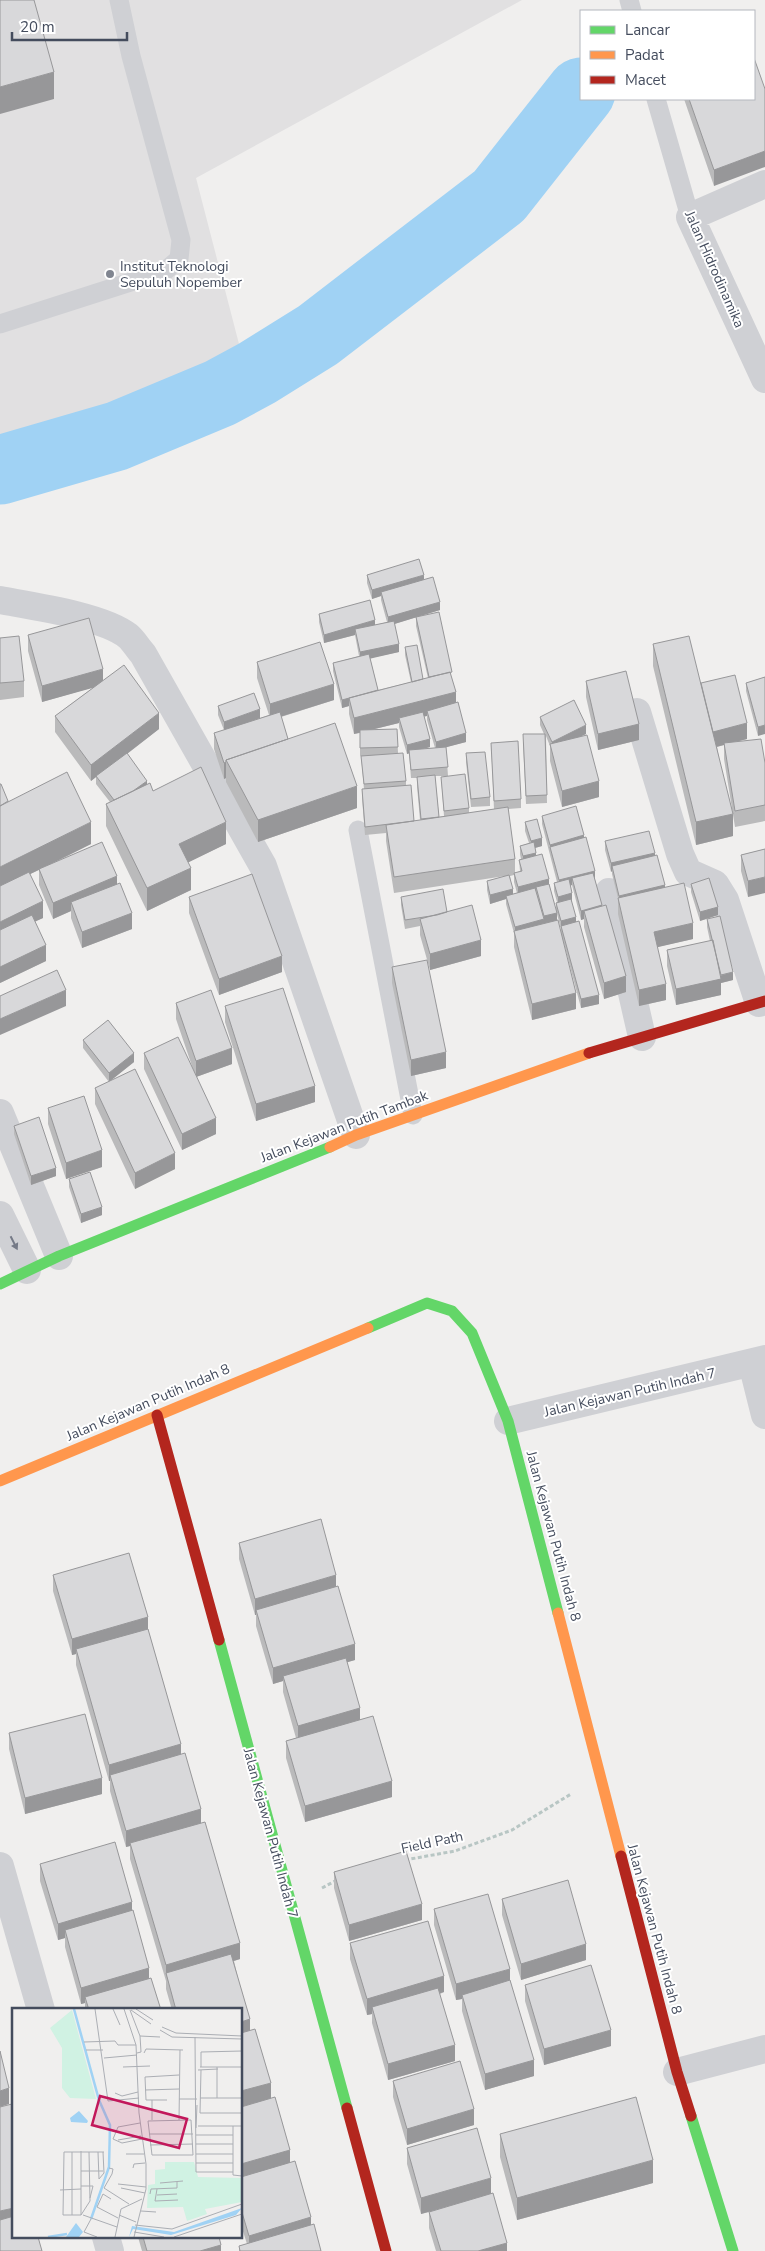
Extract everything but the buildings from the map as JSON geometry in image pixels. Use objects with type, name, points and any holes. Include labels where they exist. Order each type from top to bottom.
[{"type":"street","points":[[690,216],[765,184]]},
{"type":"street","name":"Jalan Hidrodinamika","points":[[690,216],[765,379]]},
{"type":"street","points":[[0,600],[53,609],[107,625],[128,636],[143,654],[264,866],[356,1135]]},
{"type":"street","points":[[637,712],[680,854],[688,872],[715,884],[725,900],[762,1002]]},
{"type":"street","points":[[609,892],[642,1037]]},
{"type":"street","name":"Jalan Kejawan Putih Tambak","points":[[0,1284],[59,1256],[356,1135],[597,1050],[762,1002]]},
{"type":"street","points":[[0,1113],[59,1256]]},
{"type":"street","points":[[0,1215],[27,1270]]},
{"type":"street","name":"Jalan Kejawan Putih Indah 8","points":[[0,1481],[427,1304],[452,1311],[472,1333],[508,1421],[677,2072],[732,2251]]},
{"type":"street","name":"Jalan Kejawan Putih Indah 7","points":[[508,1421],[758,1361],[765,1415]]},
{"type":"street","name":"Jalan Kejawan Putih Indah 7","points":[[157,1415],[386,2251]]},
{"type":"street","points":[[0,1866],[40,2008]]},
{"type":"street","points":[[677,2072],[765,2049]]},
{"type":"street","points":[[106,2238],[110,2251]]},
{"type":"lane","points":[[0,324],[165,271],[179,259],[181,240],[131,56],[119,0]]},
{"type":"lane","name":"Jalan Hidrodinamika","points":[[656,100],[690,216]]},
{"type":"lane","points":[[358,830],[413,1115]]},
{"type":"path","name":"Field Path","points":[[399,1861],[455,1851],[512,1830],[562,1798],[601,1780]]},
{"type":"path","points":[[290,1902],[342,1878]]},
{"type":"shaded area","name":"Institut Teknologi Sepuluh Nopember","points":[[0,0],[522,0],[196,178],[246,371],[0,437]]},
{"type":"waterway","points":[[0,470],[117,436],[220,393],[257,373],[318,335],[499,196],[580,93]]},
{"type":"traffic: fast","points":[[0,1284],[59,1256],[330,1147]]},
{"type":"traffic: fast","points":[[368,1328],[427,1303],[452,1311],[472,1333],[508,1421],[558,1613]]},
{"type":"traffic: fast","points":[[219,1640],[347,2108]]},
{"type":"traffic: fast","points":[[691,2116],[733,2251]]},
{"type":"traffic: slow","points":[[330,1147],[356,1135],[589,1053]]},
{"type":"traffic: slow","points":[[0,1481],[368,1328]]},
{"type":"traffic: slow","points":[[558,1613],[621,1856]]},
{"type":"traffic: jam","points":[[589,1053],[765,1001]]},
{"type":"traffic: jam","points":[[157,1415],[219,1640]]},
{"type":"traffic: jam","points":[[621,1856],[677,2072],[691,2116]]},
{"type":"traffic: jam","points":[[347,2108],[386,2251]]},
{"type":"place","name":"Institut Teknologi Sepuluh Nopember","points":[[110,274]]}]
